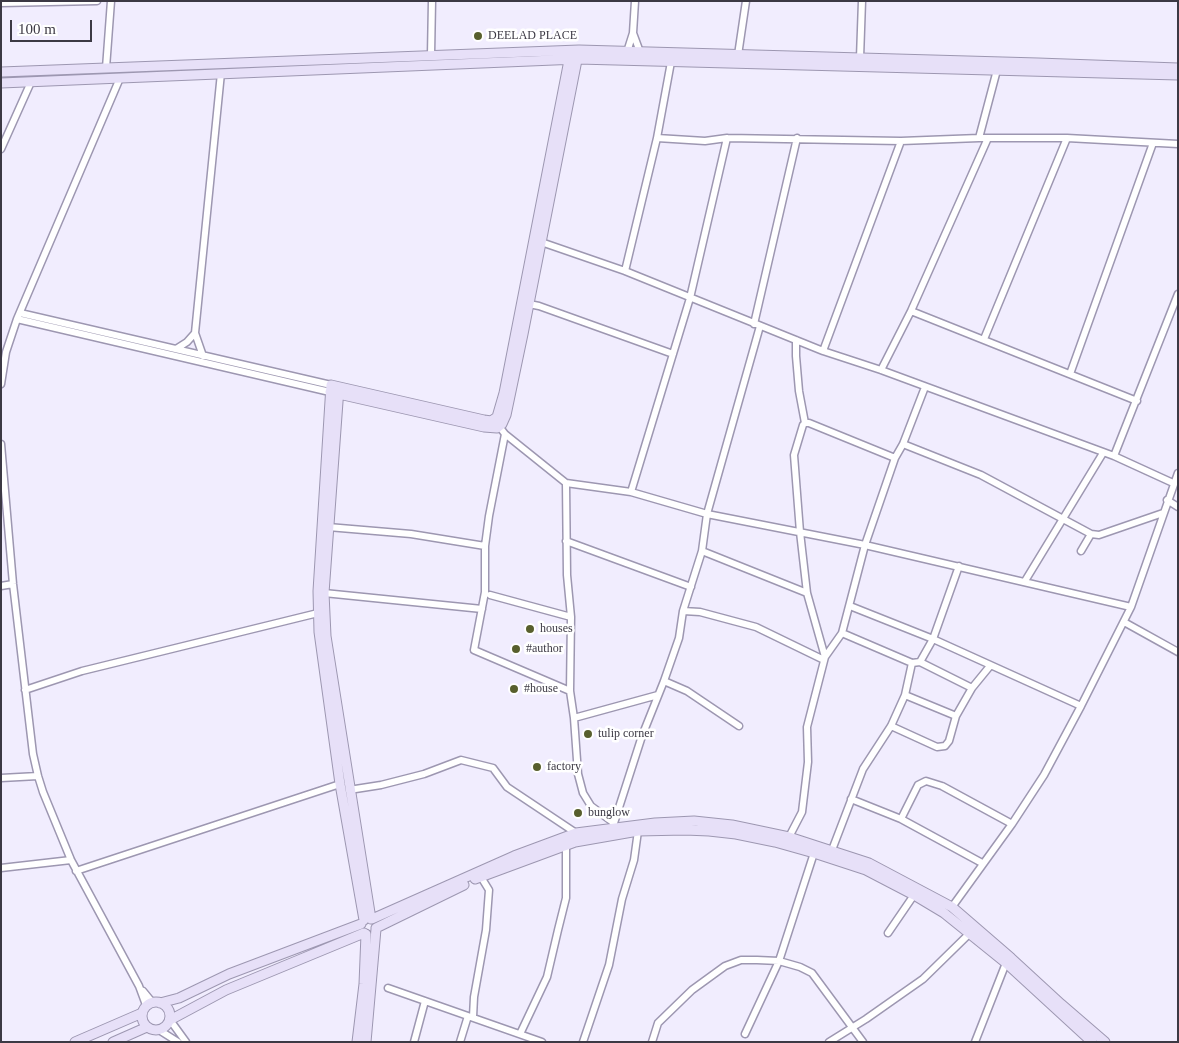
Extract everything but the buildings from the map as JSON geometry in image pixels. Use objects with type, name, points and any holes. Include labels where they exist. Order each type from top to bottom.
[{"type":"main road","points":[[1,83],[627,52],[1178,68]]},
{"type":"main road","points":[[1,72],[431,55],[574,55],[671,62],[1178,76]]},
{"type":"main road","points":[[499,427],[506,415],[529,304],[533,260],[540,242],[574,55]]},
{"type":"main road","points":[[499,427],[499,413],[533,260],[574,55]]},
{"type":"main road","points":[[334,390],[484,427],[499,427]]},
{"type":"main road","points":[[334,390],[324,593],[326,636],[369,926],[366,1042]]},
{"type":"main road","points":[[334,390],[318,591],[318,613],[340,784],[369,926],[357,1042]]},
{"type":"main road","points":[[74,1042],[150,1006],[179,998],[228,974],[369,926],[514,856],[576,833],[614,825],[655,822],[713,822],[789,837],[869,863],[952,907],[1105,1042]]},
{"type":"main road","points":[[150,1006],[142,1021],[147,1027],[159,1030],[164,1028],[170,1020],[226,990],[480,877],[574,842],[638,831],[685,830],[736,834],[814,853],[866,870],[914,895],[944,913],[970,933],[1006,963],[1092,1042]]},
{"type":"main road","points":[[150,1006],[168,1008],[170,1020]]},
{"type":"main road","points":[[113,1042],[147,1027]]},
{"type":"street","points":[[1,3],[97,1]]},
{"type":"street","points":[[106,68],[111,1]]},
{"type":"street","points":[[431,55],[432,1]]},
{"type":"street","points":[[627,52],[634,33],[635,1]]},
{"type":"street","points":[[738,55],[746,1]]},
{"type":"street","points":[[860,58],[862,1]]},
{"type":"street","points":[[634,33],[640,52]]},
{"type":"street","points":[[625,271],[657,138],[671,62]]},
{"type":"street","points":[[979,138],[997,70]]},
{"type":"street","points":[[203,356],[195,333],[220,73]]},
{"type":"street","points":[[1,384],[4,351],[120,78]]},
{"type":"street","points":[[1,149],[31,82]]},
{"type":"street","points":[[657,138],[706,141],[727,138],[901,141],[979,138],[1067,138],[1178,144]]},
{"type":"street","points":[[631,492],[690,298],[727,138]]},
{"type":"street","points":[[566,483],[567,575],[571,617],[570,691],[578,774],[582,794],[591,806],[614,825],[642,736],[679,638],[683,611],[702,551],[707,514],[757,325],[797,138]]},
{"type":"street","points":[[881,370],[911,311],[988,138]]},
{"type":"street","points":[[984,339],[1067,138]]},
{"type":"street","points":[[823,351],[901,141]]},
{"type":"street","points":[[1070,374],[1153,143]]},
{"type":"street","points":[[540,242],[625,271],[823,351],[881,370],[1114,456],[1173,483]]},
{"type":"street","points":[[1114,456],[1178,294]]},
{"type":"street","points":[[529,304],[673,354]]},
{"type":"street","points":[[911,311],[1137,401]]},
{"type":"street","points":[[19,316],[176,349],[334,390]]},
{"type":"street","points":[[19,316],[334,390]]},
{"type":"street","points":[[176,349],[187,342],[195,333]]},
{"type":"street","points":[[796,340],[799,391],[805,423],[794,455],[800,532],[807,593],[825,658]]},
{"type":"street","points":[[789,837],[802,812],[808,762],[807,727],[825,658],[842,633],[865,545],[895,458],[903,444],[926,387]]},
{"type":"street","points":[[805,423],[895,458]]},
{"type":"street","points":[[499,427],[566,483],[631,492],[707,514],[865,545],[1131,607]]},
{"type":"street","points":[[499,427],[486,546],[485,592],[474,648],[476,652],[570,691]]},
{"type":"street","points":[[1,444],[13,584],[33,754],[38,776],[76,871],[150,1006]]},
{"type":"street","points":[[903,444],[981,475],[1091,534],[1099,536],[1163,514]]},
{"type":"street","points":[[1025,581],[1103,453]]},
{"type":"street","points":[[952,907],[1012,824],[1044,775],[1081,706],[1131,607],[1178,473]]},
{"type":"street","points":[[1167,500],[1178,507]]},
{"type":"street","points":[[328,527],[411,534],[486,546]]},
{"type":"street","points":[[1081,551],[1091,534]]},
{"type":"street","points":[[566,540],[691,587]]},
{"type":"street","points":[[702,551],[807,593]]},
{"type":"street","points":[[920,662],[933,639],[959,566]]},
{"type":"street","points":[[1,586],[13,584]]},
{"type":"street","points":[[324,593],[482,609]]},
{"type":"street","points":[[490,595],[571,617]]},
{"type":"street","points":[[850,606],[933,639],[1081,706]]},
{"type":"street","points":[[683,611],[700,612],[756,627],[825,658]]},
{"type":"street","points":[[26,690],[82,671],[318,613]]},
{"type":"street","points":[[1124,622],[1178,652]]},
{"type":"street","points":[[842,633],[912,663],[920,662],[972,688]]},
{"type":"street","points":[[832,850],[863,769],[891,726],[905,695],[912,663]]},
{"type":"street","points":[[891,726],[937,747],[945,746],[949,741],[956,716],[972,688],[990,666]]},
{"type":"street","points":[[664,681],[687,691],[739,726]]},
{"type":"street","points":[[574,718],[658,695]]},
{"type":"street","points":[[905,695],[956,716]]},
{"type":"street","points":[[350,790],[424,774],[461,760],[493,768],[507,787],[576,833]]},
{"type":"street","points":[[1,778],[38,776]]},
{"type":"street","points":[[901,819],[918,785],[926,781],[942,786],[1012,824]]},
{"type":"street","points":[[76,871],[340,784]]},
{"type":"street","points":[[851,799],[901,819],[982,863]]},
{"type":"street","points":[[583,1042],[609,965],[622,900],[634,860],[638,831]]},
{"type":"street","points":[[520,1034],[547,977],[566,898],[566,846]]},
{"type":"street","points":[[745,1034],[779,960],[814,853]]},
{"type":"street","points":[[1,868],[71,860]]},
{"type":"street","points":[[460,1042],[470,1016],[486,930],[489,890],[480,877]]},
{"type":"street","points":[[888,933],[914,895]]},
{"type":"street","points":[[829,1042],[923,979],[970,933]]},
{"type":"street","points":[[652,1042],[658,1023],[664,1015],[692,990],[725,966],[741,960],[779,960],[812,973],[863,1042]]},
{"type":"street","points":[[975,1042],[1006,963]]},
{"type":"street","points":[[388,988],[542,1042]]},
{"type":"street","points":[[414,1042],[425,1001]]},
{"type":"street","points":[[170,1020],[186,1042]]},
{"type":"street","points":[[159,1030],[175,1041],[180,1032]]},
{"type":"place","name":"DEELAD PLACE","points":[[478,36]]},
{"type":"place","name":"houses","points":[[530,629]]},
{"type":"place","name":"#author","points":[[516,649]]},
{"type":"place","name":"#house","points":[[514,689]]},
{"type":"place","name":"tulip corner","points":[[588,734]]},
{"type":"place","name":"factory","points":[[537,767]]},
{"type":"place","name":"bunglow","points":[[578,813]]}]
